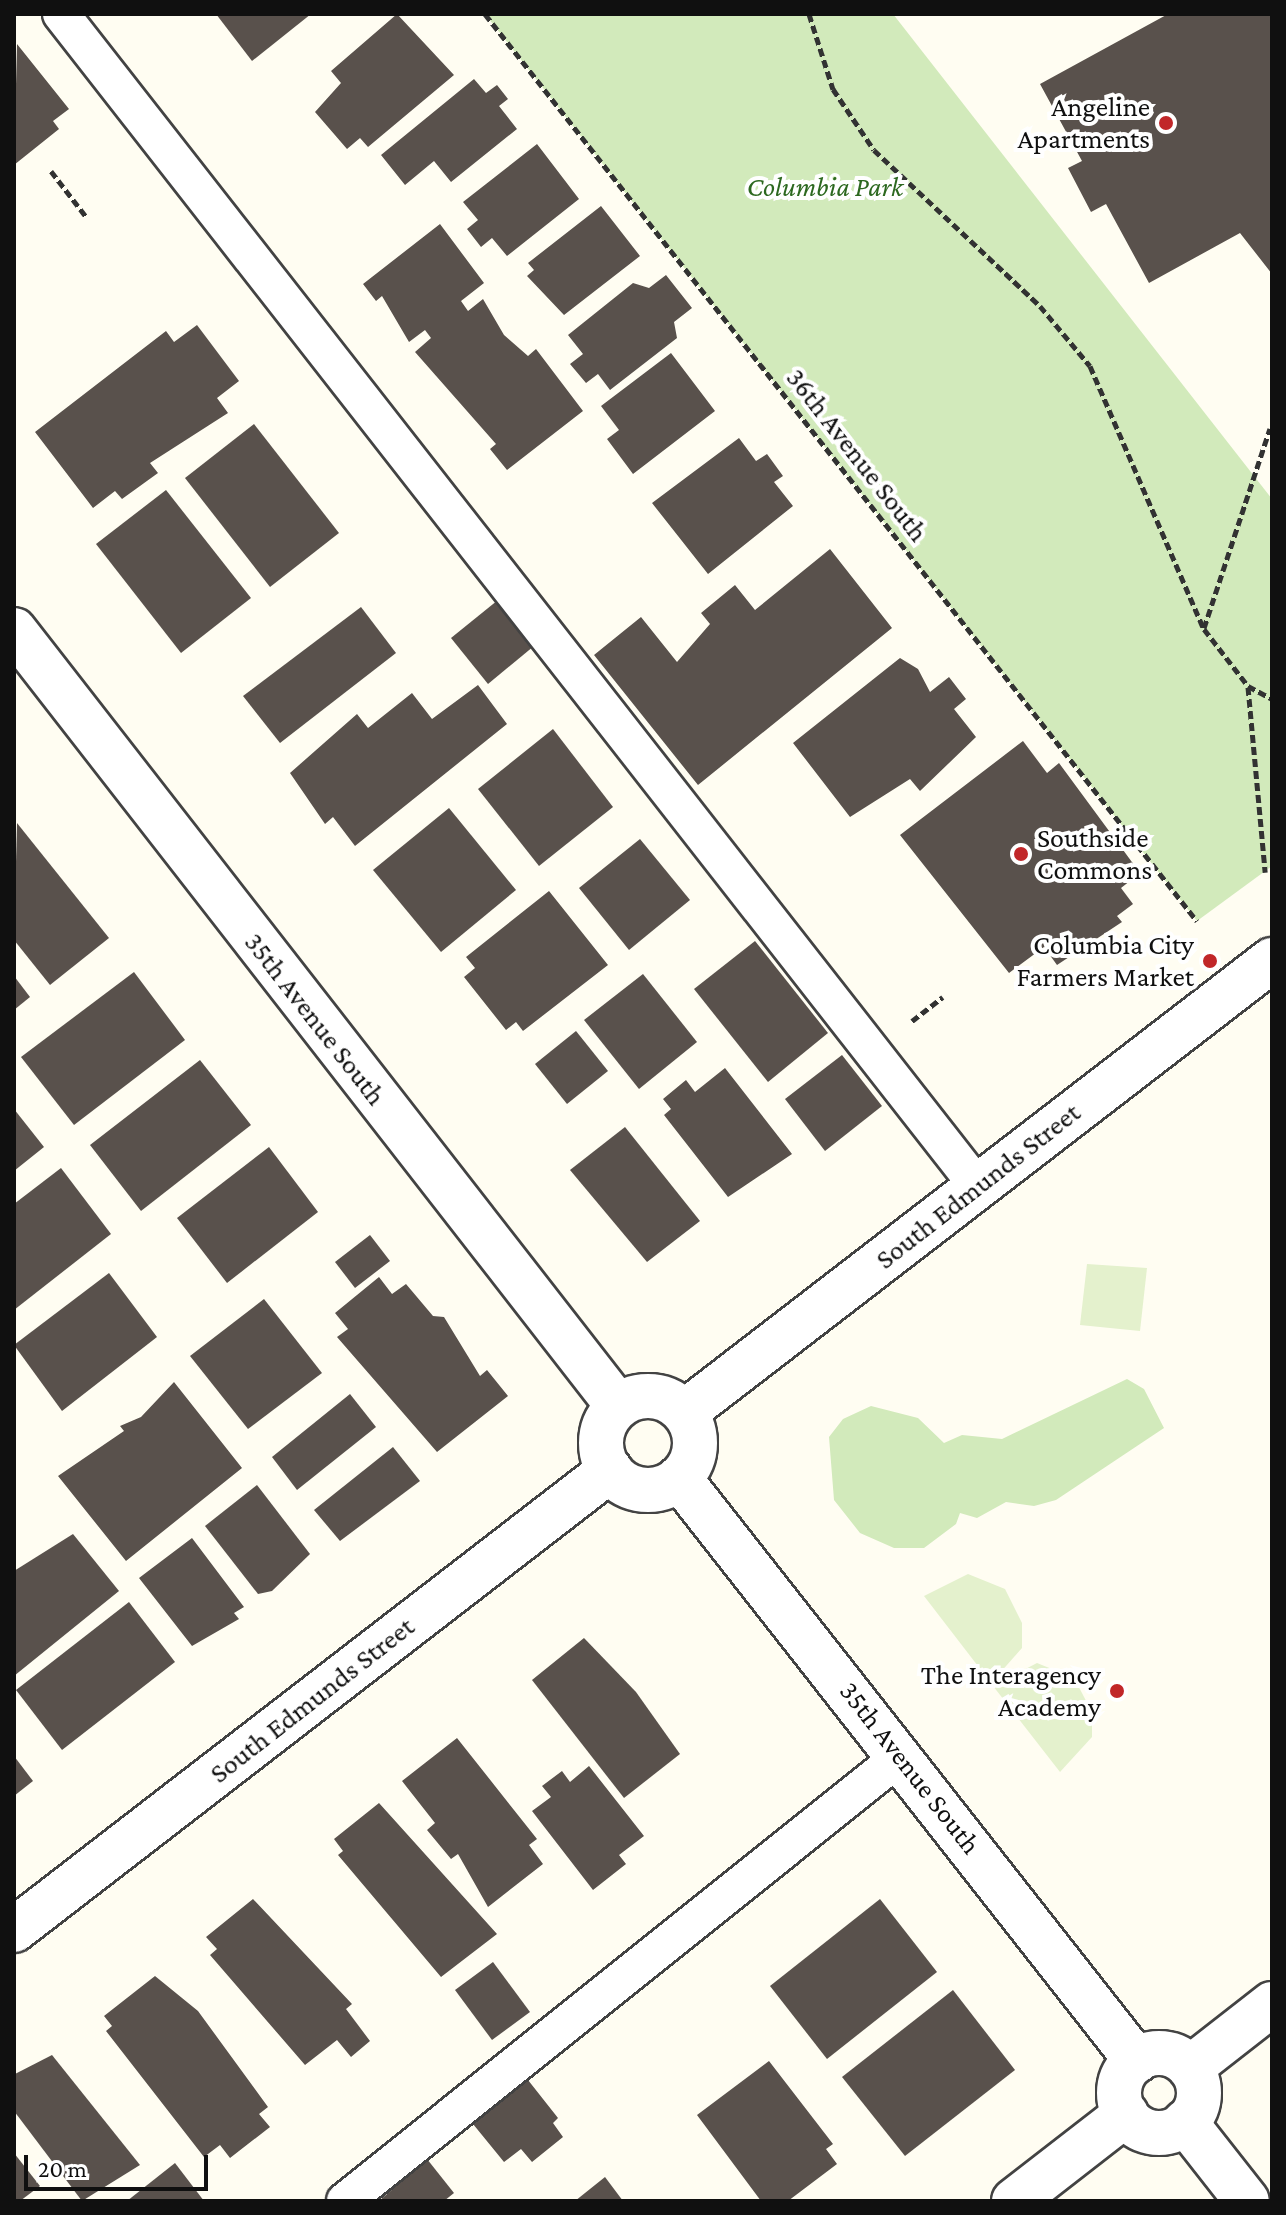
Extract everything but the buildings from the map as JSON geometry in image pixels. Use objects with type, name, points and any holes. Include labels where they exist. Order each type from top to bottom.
[{"type":"street","name":"35th Avenue South","points":[[14,630],[618,1406]]},
{"type":"street","name":"South Edmunds Street","points":[[685,1412],[1272,960]]},
{"type":"street","points":[[660,1396],[685,1412],[696,1440],[679,1478],[644,1490],[610,1470],[602,1431],[618,1406],[660,1396]]},
{"type":"street","name":"South Edmunds Street","points":[[14,1930],[610,1470]]},
{"type":"street","name":"35th Avenue South","points":[[679,1478],[901,1756],[1137,2061]]},
{"type":"street","points":[[1190,2068],[1272,2004]]},
{"type":"street","points":[[1158,2053],[1190,2068],[1199,2097],[1185,2122],[1154,2132],[1126,2114],[1120,2086],[1137,2061],[1158,2053]]},
{"type":"street","points":[[1014,2201],[1126,2114]]},
{"type":"street","points":[[1185,2122],[1247,2201]]},
{"type":"lane","points":[[61,14],[978,1187]]},
{"type":"lane","points":[[345,2201],[901,1756]]},
{"type":"path","name":"36th Avenue South","points":[[485,14],[1197,921]]},
{"type":"path","points":[[809,14],[833,89],[874,150],[1040,306],[1090,366],[1204,629],[1248,686],[1272,699]]},
{"type":"path","points":[[51,171],[87,218]]},
{"type":"path","points":[[1204,629],[1270,429]]},
{"type":"path","points":[[1248,686],[1265,872]]},
{"type":"path","points":[[904,1028],[943,997]]},
{"type":"green space","name":"Columbia Park","points":[[485,14],[893,14],[1272,499],[1272,866],[1197,921]]},
{"type":"green space","points":[[1087,1264],[1147,1268],[1140,1331],[1080,1325]]},
{"type":"green space","points":[[1127,1379],[1144,1389],[1164,1428],[1056,1500],[1034,1506],[1006,1502],[977,1518],[960,1513],[956,1524],[924,1548],[894,1548],[860,1533],[834,1500],[829,1437],[843,1419],[871,1406],[918,1418],[944,1443],[962,1435],[1002,1439]]},
{"type":"green space","points":[[968,1574],[1005,1589],[1022,1623],[1022,1648],[991,1683],[924,1596]]},
{"type":"green space","points":[[1037,1663],[1074,1678],[1092,1712],[1092,1737],[1060,1772],[993,1686]]},
{"type":"place","name":"Angeline Apartments","points":[[1166,123]]},
{"type":"place","name":"Southside Commons","points":[[1021,854]]},
{"type":"place","name":"Columbia City Farmers Market","points":[[1210,961]]},
{"type":"place","name":"The Interagency Academy","points":[[1117,1691]]}]
